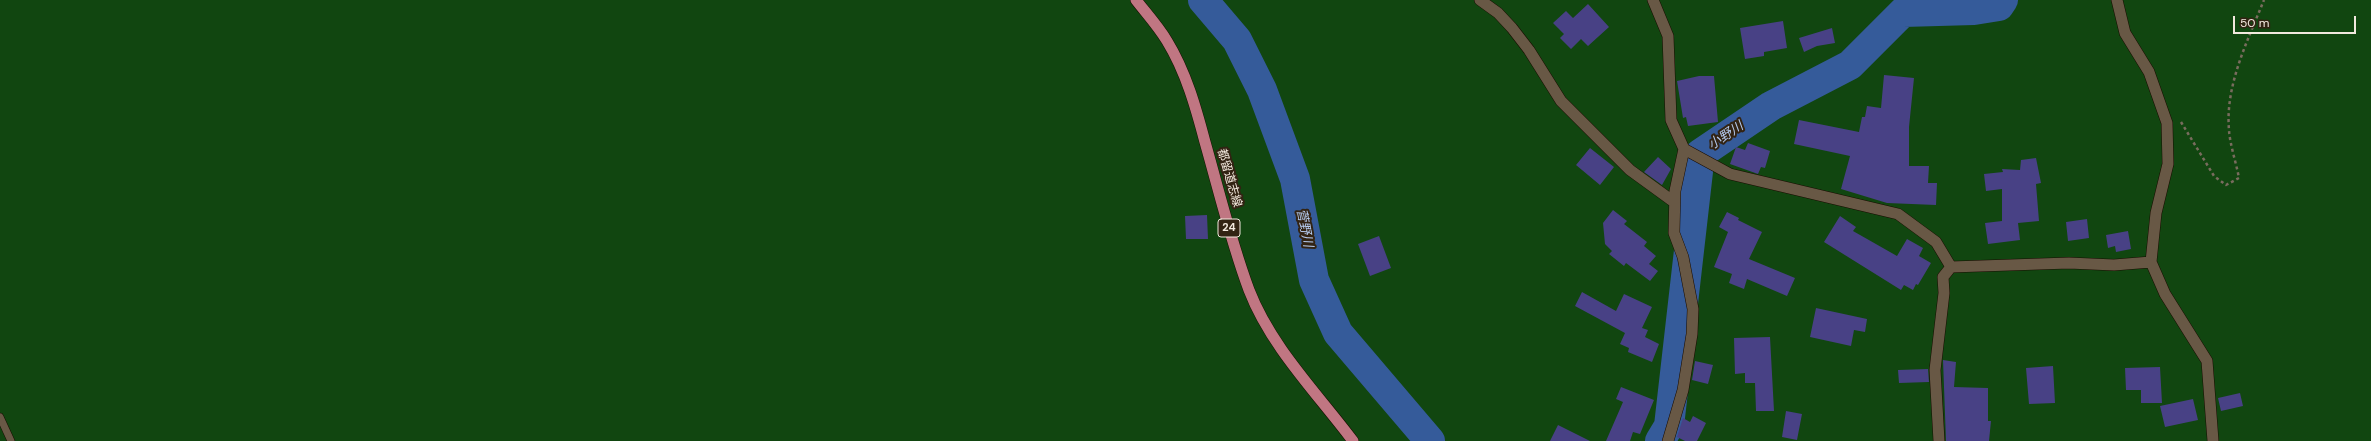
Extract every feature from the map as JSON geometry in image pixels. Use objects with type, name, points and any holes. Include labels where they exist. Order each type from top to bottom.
[{"type":"main road","name":"都留道志線","points":[[1136,0],[1167,40],[1194,102],[1239,261],[1249,291],[1262,317],[1287,356],[1353,441]]},
{"type":"street","points":[[1480,0],[1498,13],[1512,28],[1529,50],[1562,101],[1630,170],[1674,202]]},
{"type":"street","points":[[1653,0],[1668,36],[1671,120],[1684,149],[1674,202],[1674,233],[1683,257],[1693,309],[1692,334],[1683,390],[1668,441]]},
{"type":"street","points":[[2117,0],[2125,33],[2149,72],[2167,123],[2168,164],[2156,213],[2151,262],[2165,294],[2207,361],[2213,441]]},
{"type":"street","points":[[1684,149],[1730,174],[1898,214],[1936,242],[1951,267]]},
{"type":"street","points":[[1940,441],[1935,370],[1944,293],[1943,277],[1951,267],[2069,263],[2114,265],[2151,262]]},
{"type":"lane","points":[[0,417],[11,441]]},
{"type":"path","points":[[2167,123],[2179,119],[2214,176],[2226,185],[2238,178],[2229,129],[2230,97],[2242,55],[2264,0]]},
{"type":"green space","points":[[0,0],[2371,0],[2371,441],[0,441]]},
{"type":"building","points":[[1588,4],[1609,27],[1588,46],[1581,39],[1571,49],[1560,38],[1564,34],[1553,23],[1566,11],[1573,18]]},
{"type":"building","points":[[1783,21],[1787,48],[1764,52],[1764,56],[1745,59],[1740,28]]},
{"type":"building","points":[[1832,28],[1835,43],[1817,46],[1804,52],[1799,38]]},
{"type":"building","points":[[1884,75],[1914,78],[1909,127],[1909,166],[1929,166],[1928,183],[1937,183],[1936,205],[1887,203],[1841,189],[1850,156],[1794,144],[1799,120],[1859,132],[1862,117],[1865,117],[1867,106],[1881,108]]},
{"type":"building","points":[[1699,76],[1714,76],[1718,122],[1688,126],[1686,117],[1683,118],[1677,81]]},
{"type":"building","points":[[1748,143],[1770,151],[1765,168],[1761,167],[1758,174],[1730,164],[1736,147],[1745,150]]},
{"type":"building","points":[[1590,148],[1614,167],[1600,185],[1576,165]]},
{"type":"building","points":[[1658,157],[1671,169],[1662,185],[1644,172]]},
{"type":"building","points":[[2036,158],[2041,183],[2036,184],[2039,221],[2018,223],[2020,240],[1988,244],[1985,223],[2002,221],[2002,189],[1986,191],[1984,174],[2003,172],[2002,169],[2020,170],[2021,160]]},
{"type":"building","points":[[1613,210],[1627,221],[1624,224],[1647,242],[1644,246],[1656,256],[1649,264],[1658,271],[1650,281],[1626,263],[1624,266],[1609,254],[1612,251],[1605,244],[1603,223]]},
{"type":"building","points":[[1727,212],[1739,218],[1738,220],[1762,232],[1749,259],[1795,278],[1787,296],[1747,279],[1744,289],[1729,283],[1732,274],[1714,267],[1728,232],[1719,227]]},
{"type":"building","points":[[1207,215],[1208,239],[1186,239],[1185,216]]},
{"type":"building","points":[[1840,216],[1856,227],[1853,231],[1897,256],[1907,239],[1923,248],[1919,256],[1931,263],[1918,285],[1916,284],[1913,290],[1904,285],[1901,290],[1824,242]]},
{"type":"building","points":[[2087,219],[2089,238],[2068,241],[2066,222]]},
{"type":"building","points":[[2128,231],[2131,249],[2116,252],[2115,246],[2108,248],[2106,235]]},
{"type":"building","points":[[1379,236],[1391,268],[1370,276],[1358,244]]},
{"type":"building","points":[[1582,292],[1616,311],[1624,294],[1652,307],[1642,328],[1648,330],[1645,337],[1659,344],[1652,362],[1628,352],[1629,348],[1620,344],[1625,333],[1575,306]]},
{"type":"building","points":[[1816,308],[1867,319],[1865,332],[1854,330],[1851,346],[1810,337]]},
{"type":"building","points":[[1770,337],[1774,411],[1756,411],[1755,383],[1745,383],[1745,373],[1735,374],[1734,338]]},
{"type":"building","points":[[1943,360],[1956,362],[1954,387],[1988,388],[1988,421],[1991,421],[1989,441],[1946,441]]},
{"type":"building","points":[[1695,361],[1713,365],[1708,384],[1692,380]]},
{"type":"building","points":[[2053,366],[2055,403],[2029,404],[2026,368]]},
{"type":"building","points":[[2160,367],[2162,403],[2141,403],[2141,390],[2126,390],[2125,368]]},
{"type":"building","points":[[1928,369],[1929,382],[1899,383],[1898,370]]},
{"type":"building","points":[[1621,387],[1654,400],[1640,434],[1633,432],[1630,441],[1606,441],[1623,402],[1616,399]]},
{"type":"building","points":[[2240,393],[2243,406],[2221,411],[2218,398]]},
{"type":"building","points":[[2193,399],[2198,420],[2165,427],[2160,406]]},
{"type":"building","points":[[1786,411],[1802,414],[1797,440],[1782,437]]},
{"type":"building","points":[[1693,416],[1706,423],[1697,441],[1685,441],[1677,437],[1683,418],[1690,422]]},
{"type":"building","points":[[1558,425],[1590,441],[1550,441]]},
{"type":"waterway","name":"菅野川","points":[[1203,0],[1237,40],[1262,90],[1295,179],[1314,280],[1338,333],[1430,441]]},
{"type":"waterway","name":"小野川","points":[[1660,441],[1669,426],[1700,154],[1771,106],[1850,65],[1903,12],[1974,10],[1999,6],[2003,0]]}]
